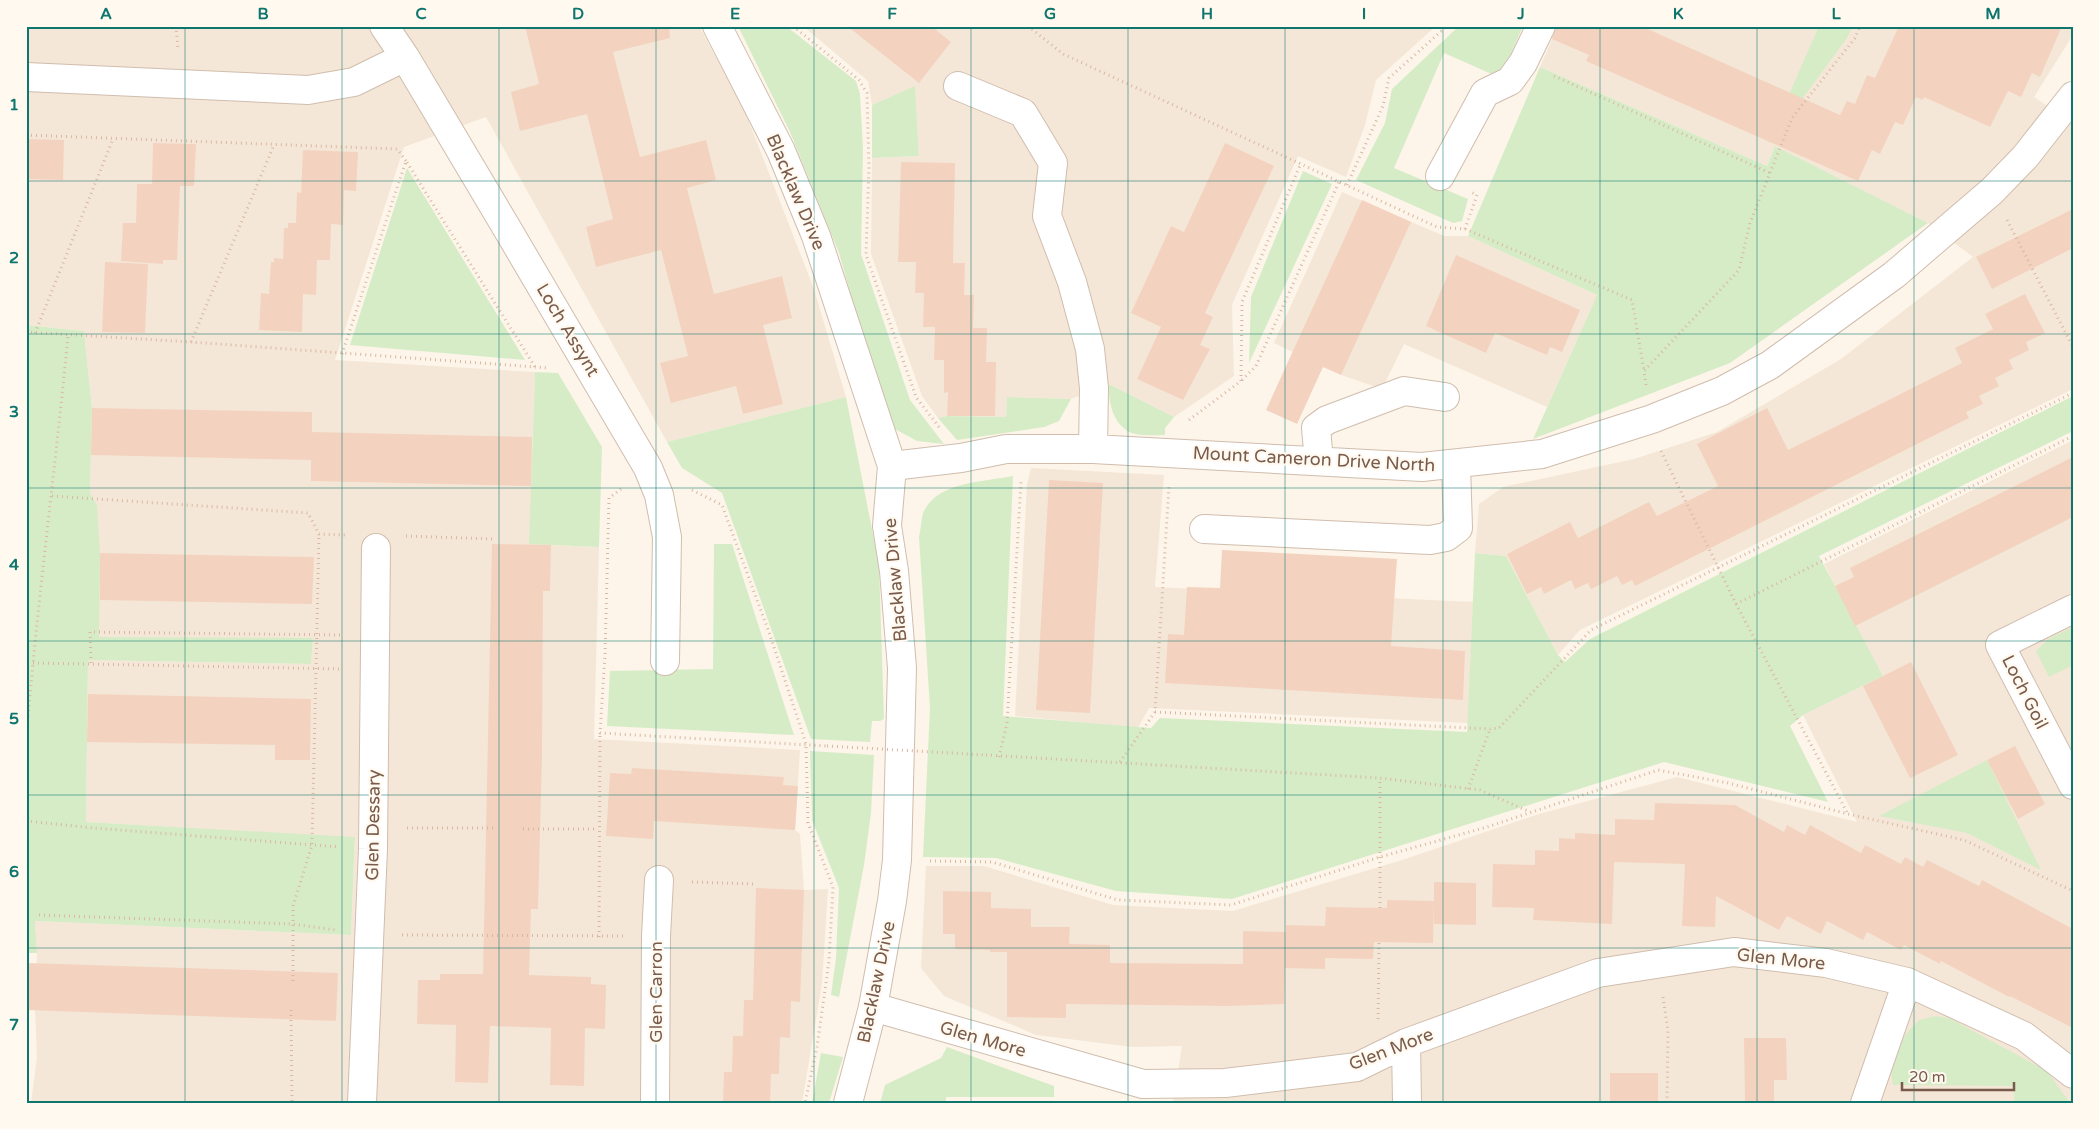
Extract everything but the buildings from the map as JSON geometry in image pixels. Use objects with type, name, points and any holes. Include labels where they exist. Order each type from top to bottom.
[{"type":"street","name":"Loch Assynt","points":[[384,26],[586,361],[648,468],[659,494],[667,537],[664,661]]},
{"type":"street","name":"Blacklaw Drive","points":[[718,26],[781,151],[816,236],[892,466],[887,526],[894,571],[902,668],[897,860],[874,1008],[848,1103]]},
{"type":"street","points":[[1440,176],[1485,93],[1510,81],[1523,63],[1541,26]]},
{"type":"street","points":[[26,77],[308,90],[354,82],[405,58]]},
{"type":"street","points":[[958,86],[1023,113],[1053,163],[1047,216],[1072,282],[1090,349],[1094,388],[1093,449]]},
{"type":"street","name":"Mount Cameron Drive North","points":[[892,466],[961,458],[1006,449],[1093,449],[1422,467],[1542,454],[1649,420],[1722,391],[1770,365],[1894,275],[1992,191],[2025,157],[2073,96]]},
{"type":"street","points":[[1319,461],[1316,428],[1327,420],[1404,392],[1445,397]]},
{"type":"street","points":[[1204,529],[1430,540],[1446,537],[1458,528],[1456,464]]},
{"type":"street","name":"Glen Dessary","points":[[362,1103],[373,839],[376,548]]},
{"type":"street","name":"Loch Goil","points":[[2073,608],[2000,645],[2073,785]]},
{"type":"street","name":"Glen Carron","points":[[655,1103],[656,936],[659,880]]},
{"type":"street","name":"Glen More","points":[[874,1008],[1142,1094],[1357,1067],[1406,1043],[1598,973],[1734,952],[1826,962],[1907,982],[2024,1036],[2073,1074]]},
{"type":"street","points":[[1865,1103],[1907,982]]},
{"type":"street","points":[[1406,1043],[1407,1103]]},
{"type":"path","points":[[793,26],[859,80],[867,93],[869,169],[866,255],[916,397],[931,416]]},
{"type":"path","points":[[1028,26],[1063,54],[1437,227],[1465,229],[1632,300],[1644,371],[1649,420],[1736,604],[1848,814]]},
{"type":"path","points":[[1347,185],[1383,106],[1389,78],[1447,26]]},
{"type":"path","points":[[1644,371],[1740,270],[1750,223],[1792,118],[1854,38],[1860,26]]},
{"type":"path","points":[[1523,63],[1770,173]]},
{"type":"path","points":[[26,135],[397,149],[536,367]]},
{"type":"path","points":[[35,333],[113,139]]},
{"type":"path","points":[[191,342],[274,145]]},
{"type":"path","points":[[342,354],[406,161]]},
{"type":"path","points":[[1241,381],[1256,366],[1339,182]]},
{"type":"path","points":[[1992,191],[2073,348]]},
{"type":"path","points":[[26,332],[558,369],[586,361]]},
{"type":"path","points":[[26,741],[32,663],[52,496],[68,336]]},
{"type":"path","points":[[1155,712],[1499,728],[1591,630],[2073,393]]},
{"type":"path","points":[[1736,604],[2073,436]]},
{"type":"path","points":[[999,757],[1008,713],[1022,497],[1021,449]]},
{"type":"path","points":[[599,937],[598,829],[600,733],[605,655],[609,498],[648,468],[722,506],[770,635],[806,744],[808,823],[833,887],[829,961],[817,1047],[805,1103]]},
{"type":"path","points":[[52,496],[308,513],[319,534],[312,844],[293,906],[293,981]]},
{"type":"path","points":[[319,534],[348,535]]},
{"type":"path","points":[[405,536],[493,539]]},
{"type":"path","points":[[91,663],[90,632],[375,634]]},
{"type":"path","points":[[32,663],[375,670]]},
{"type":"path","points":[[1468,788],[1490,729]]},
{"type":"path","points":[[600,733],[1380,778],[1480,790],[1529,812]]},
{"type":"path","points":[[897,860],[992,862],[1118,900],[1231,904],[1380,857],[1486,827],[1658,770],[1728,783],[1848,814],[1964,840],[2073,891]]},
{"type":"path","points":[[1380,778],[1380,908]]},
{"type":"path","points":[[26,821],[94,828],[312,844],[494,828]]},
{"type":"path","points":[[523,829],[598,829]]},
{"type":"path","points":[[659,880],[754,884]]},
{"type":"path","points":[[1378,1057],[1379,942]]},
{"type":"path","points":[[1659,964],[1668,1032],[1667,1103]]},
{"type":"path","points":[[291,1010],[292,1103]]},
{"type":"shaded area","points":[[26,26],[699,26],[744,109],[814,289],[846,397],[667,442],[486,117],[404,147],[335,360],[535,372],[531,486],[551,545],[599,547],[594,739],[800,750],[795,830],[800,834],[804,890],[828,889],[822,984],[802,1103],[31,1103],[37,1057],[35,1010],[37,953],[35,921],[351,935],[355,838],[86,822],[88,660],[311,664],[313,639],[99,637],[97,505],[90,493],[92,408],[84,331],[26,325]]},
{"type":"shaded area","points":[[803,26],[1436,26],[1376,80],[1365,125],[1346,177],[1298,156],[1232,305],[1234,376],[1174,417],[1109,384],[1071,399],[1007,397],[1006,417],[947,416],[938,418],[922,396],[871,254],[872,158],[919,156],[915,87],[872,105],[868,81]]},
{"type":"shaded area","points":[[1558,26],[2073,26],[2073,35],[2034,97],[2073,123],[2073,389],[1580,630],[1558,655],[1506,556],[1475,553],[1479,504],[1503,487],[1634,459],[1717,432],[1841,359],[1973,257],[1928,223],[1775,146],[1767,166],[1540,67]]},
{"type":"shaded area","points":[[1342,192],[1444,236],[1468,236],[1597,295],[1547,407],[1404,344],[1382,389],[1341,375],[1274,343]]},
{"type":"shaded area","points":[[2073,440],[2073,1103],[1173,1103],[1182,1046],[1133,1047],[1036,1035],[944,996],[921,968],[926,866],[984,866],[1113,905],[1233,911],[1402,860],[1539,814],[1677,777],[1857,822],[1803,715],[1883,676],[1824,564]]},
{"type":"shaded area","points":[[1031,468],[1164,475],[1155,587],[1473,602],[1468,723],[1149,708],[1138,728],[1015,716],[1027,484]]},
{"type":"green space","points":[[738,26],[786,26],[856,81],[860,94],[863,149],[861,254],[910,400],[944,444],[917,441],[893,428],[881,401],[839,253],[790,132]]},
{"type":"green space","points":[[1459,26],[1523,26],[1503,72],[1496,76],[1444,53],[1394,168],[1468,199],[1462,221],[1453,223],[1356,180],[1385,123],[1392,89]]},
{"type":"green space","points":[[1819,26],[1853,26],[1847,38],[1770,143],[1768,142]]},
{"type":"green space","points":[[1540,67],[1767,166],[1775,146],[1928,223],[1730,363],[1533,439],[1597,295],[1468,236]]},
{"type":"green space","points":[[915,86],[919,156],[872,158],[872,105]]},
{"type":"green space","points":[[407,168],[525,360],[350,345]]},
{"type":"green space","points":[[1303,171],[1332,184],[1249,363],[1251,297]]},
{"type":"green space","points":[[26,325],[84,331],[92,408],[90,493],[97,505],[100,553],[99,637],[313,638],[311,664],[88,660],[86,822],[355,837],[351,935],[35,921],[37,953],[26,953]]},
{"type":"green space","points":[[535,372],[558,373],[602,447],[599,547],[529,544]]},
{"type":"green space","points":[[1109,384],[1174,417],[1165,428],[1165,435],[1134,434],[1121,426],[1112,409],[1109,397]]},
{"type":"green space","points":[[2073,396],[2073,431],[1819,556],[1883,676],[1803,715],[1790,726],[1828,802],[1664,762],[1232,899],[1116,891],[996,858],[923,857],[930,708],[919,537],[923,513],[930,502],[950,489],[975,482],[1013,476],[1003,716],[1151,728],[1160,718],[1467,732],[1475,553],[1506,556],[1558,655],[1565,662],[1590,639]]},
{"type":"green space","points":[[846,397],[879,565],[884,719],[872,721],[870,742],[811,739],[722,493],[682,468],[667,442]]},
{"type":"green space","points":[[1007,397],[1071,399],[1059,421],[1044,427],[957,440],[938,418],[947,416],[1006,417]]},
{"type":"green space","points":[[714,544],[732,544],[794,735],[607,726],[610,671],[713,669]]},
{"type":"green space","points":[[2073,627],[2073,665],[2049,677],[2036,651],[2048,639]]},
{"type":"green space","points":[[810,751],[874,755],[871,813],[864,865],[839,997],[831,995],[836,958],[839,888],[812,820]]},
{"type":"green space","points":[[1987,760],[2041,870],[1967,833],[1879,816]]},
{"type":"green space","points":[[1935,1016],[1949,1018],[2047,1071],[2070,1103],[2014,1103],[2014,1086],[1893,1085],[1890,1066],[1905,1035],[1919,1020]]},
{"type":"green space","points":[[947,1047],[1054,1086],[1054,1097],[946,1097],[946,1103],[880,1103],[885,1085],[941,1058]]},
{"type":"green space","points":[[821,1053],[843,1057],[829,1103],[812,1103]]}]
